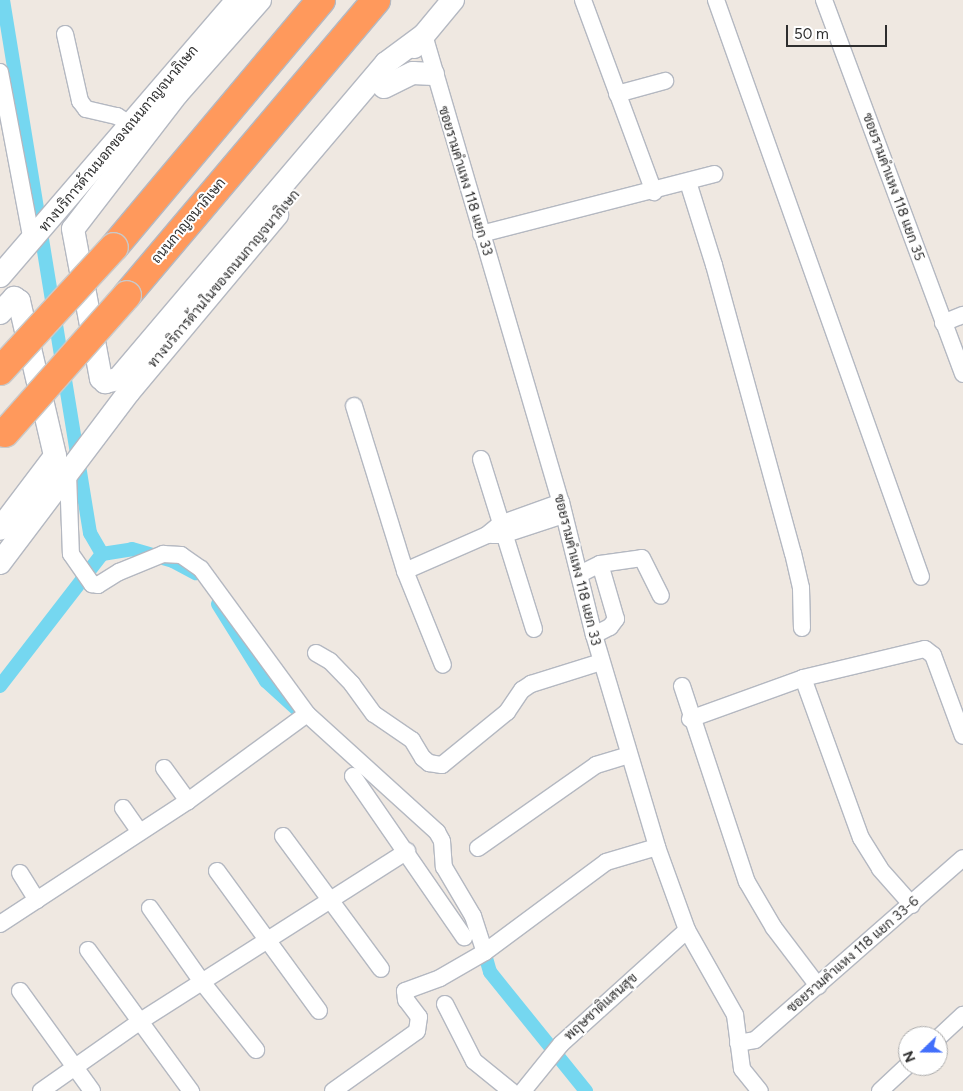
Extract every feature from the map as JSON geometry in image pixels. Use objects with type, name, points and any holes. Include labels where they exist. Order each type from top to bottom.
[{"type":"highway","points":[[0,371],[114,246],[321,0]]},
{"type":"highway","name":"ถนนกาญจนาภิเษก","points":[[3,436],[127,296],[376,0]]},
{"type":"main road","name":"ทางบริการด้านนอกของถนนกาญจนาภิเษก","points":[[0,276],[34,246],[65,210],[131,125],[237,0]]},
{"type":"main road","points":[[65,210],[177,94],[260,0]]},
{"type":"main road","name":"ทางบริการด้านในของถนนกาญจนาภิเษก","points":[[0,563],[130,392],[454,0]]},
{"type":"main road","points":[[177,94],[73,229],[101,378],[105,382],[118,379],[386,63],[424,35]]},
{"type":"main road","points":[[384,87],[413,74],[433,74]]},
{"type":"main road","points":[[0,289],[34,246]]},
{"type":"main road","points":[[0,313],[14,298],[19,301],[55,456],[0,529]]},
{"type":"street","points":[[583,0],[654,192]]},
{"type":"street","points":[[716,0],[920,577]]},
{"type":"street","name":"ซอยรามคำแหง 118 แยก 35","points":[[824,0],[963,374]]},
{"type":"street","points":[[65,34],[80,101],[86,109],[117,116],[131,125]]},
{"type":"street","name":"ซอยรามคำแหง 118 แยก 33","points":[[424,35],[433,74],[562,509],[601,662],[657,847],[687,930],[735,1015],[742,1069],[760,1091]]},
{"type":"street","points":[[0,72],[34,246]]},
{"type":"street","points":[[617,94],[665,81]]},
{"type":"street","points":[[482,234],[654,192],[714,174]]},
{"type":"street","points":[[688,182],[714,265],[793,553],[801,588],[802,628]]},
{"type":"street","points":[[943,322],[963,315]]},
{"type":"street","points":[[354,406],[405,571],[443,665]]},
{"type":"street","points":[[481,459],[497,531],[534,629]]},
{"type":"street","points":[[69,473],[71,554],[88,579],[94,585],[98,585],[119,572],[163,554],[181,555],[201,569],[306,714],[437,832],[442,841],[444,867],[473,916],[485,952]]},
{"type":"street","points":[[405,571],[497,531],[562,509]]},
{"type":"street","points":[[580,574],[600,564],[642,558],[661,596]]},
{"type":"street","points":[[594,635],[610,627],[616,619],[600,564]]},
{"type":"street","points":[[690,719],[803,678],[924,649],[933,655],[963,736]]},
{"type":"street","points":[[316,653],[330,661],[352,684],[374,714],[398,727],[412,740],[423,758],[436,765],[449,762],[507,712],[522,690],[531,684],[601,662]]},
{"type":"street","points":[[803,678],[861,838],[880,869],[912,905]]},
{"type":"street","points":[[682,686],[690,719],[746,882],[774,928],[818,986]]},
{"type":"street","points":[[0,924],[188,801],[306,714]]},
{"type":"street","points":[[478,848],[596,765],[628,755]]},
{"type":"street","points":[[164,768],[188,801]]},
{"type":"street","points":[[353,776],[407,851],[464,936]]},
{"type":"street","points":[[123,808],[140,832]]},
{"type":"street","points":[[282,836],[381,968]]},
{"type":"street","points":[[333,1091],[417,1031],[420,1018],[406,1000],[405,991],[457,969],[485,952],[606,862],[657,847]]},
{"type":"street","points":[[41,1091],[139,1022],[407,851]]},
{"type":"street","name":"ซอยรามคำแหง 118 แยก 33-6","points":[[738,1042],[755,1040],[912,905],[963,858]]},
{"type":"street","points":[[217,871],[319,1010]]},
{"type":"street","points":[[20,873],[37,900]]},
{"type":"street","points":[[150,908],[202,982],[256,1050]]},
{"type":"street","name":"พฤษชาติแสนสุข","points":[[522,1091],[561,1044],[687,930]]},
{"type":"street","points":[[88,950],[191,1091]]},
{"type":"street","points":[[20,991],[92,1091]]},
{"type":"street","points":[[445,1004],[474,1061],[511,1091]]},
{"type":"street","points":[[948,1028],[963,1014]]},
{"type":"street","points":[[880,1091],[898,1074]]},
{"type":"waterway","points":[[3,0],[90,533],[102,554],[132,549],[173,561],[196,573]]},
{"type":"waterway","points":[[0,686],[102,554]]},
{"type":"waterway","points":[[218,604],[266,681],[300,712]]},
{"type":"waterway","points":[[482,944],[490,972],[586,1091]]}]
